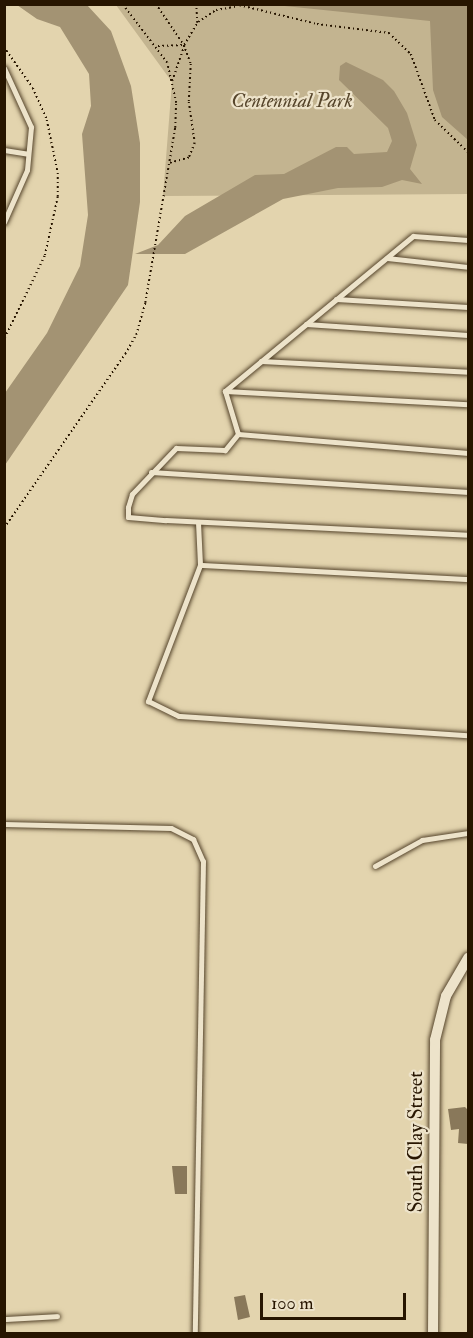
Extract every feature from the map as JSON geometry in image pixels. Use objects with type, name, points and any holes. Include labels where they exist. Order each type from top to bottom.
[{"type":"street","name":"South Clay Street","points":[[433,1334],[435,1040],[446,996],[468,958]]},
{"type":"lane","points":[[4,68],[31,127],[27,170],[4,222]]},
{"type":"lane","points":[[4,150],[28,154]]},
{"type":"lane","points":[[225,391],[413,236],[468,240]]},
{"type":"lane","points":[[386,258],[468,267]]},
{"type":"lane","points":[[336,299],[468,307]]},
{"type":"lane","points":[[306,324],[468,335]]},
{"type":"lane","points":[[261,361],[468,372]]},
{"type":"lane","points":[[225,391],[468,404]]},
{"type":"lane","points":[[225,391],[238,435]]},
{"type":"lane","points":[[238,435],[468,453]]},
{"type":"lane","points":[[238,435],[225,450],[176,448],[132,494],[128,517],[468,535]]},
{"type":"lane","points":[[151,472],[468,492]]},
{"type":"lane","points":[[198,522],[200,565],[148,701],[179,716],[468,735]]},
{"type":"lane","points":[[200,565],[468,579]]},
{"type":"lane","points":[[4,824],[171,828],[193,839],[203,861],[195,1334]]},
{"type":"lane","points":[[375,866],[422,840],[468,833]]},
{"type":"lane","points":[[4,1319],[57,1316]]},
{"type":"path","points":[[4,528],[136,335],[157,238],[176,128],[172,82],[157,46],[122,4]]},
{"type":"path","points":[[156,4],[184,45],[191,64],[189,102],[195,144],[189,158],[169,163]]},
{"type":"path","points":[[196,4],[197,23]]},
{"type":"path","points":[[235,4],[317,24],[389,33],[411,54],[435,120],[468,152]]},
{"type":"path","points":[[172,82],[184,45],[197,23],[216,10],[242,6]]},
{"type":"path","points":[[157,46],[184,45]]},
{"type":"path","points":[[4,47],[33,88],[47,120],[58,189],[57,212],[45,256],[4,339]]},
{"type":"green space","name":"Centennial Park","points":[[116,5],[468,5],[468,194],[163,196],[172,82]]},
{"type":"shaded area","points":[[17,5],[87,5],[111,31],[131,86],[140,143],[140,202],[128,285],[5,465],[5,393],[47,333],[80,266],[88,215],[82,134],[91,106],[89,74],[60,27],[37,19]]},
{"type":"shaded area","points":[[275,5],[468,5],[468,140],[442,117],[433,90],[430,21]]},
{"type":"shaded area","points":[[346,62],[383,80],[394,91],[407,113],[417,145],[410,169],[422,184],[402,180],[382,187],[338,188],[283,199],[185,254],[135,254],[158,245],[185,216],[255,175],[284,174],[336,147],[347,147],[354,154],[387,152],[392,141],[388,128],[339,80],[340,66]]},
{"type":"building","points":[[465,1107],[468,1110],[468,1144],[458,1143],[459,1129],[451,1130],[448,1109]]},
{"type":"building","points":[[172,1166],[187,1166],[187,1194],[175,1194]]},
{"type":"building","points":[[245,1295],[250,1317],[238,1320],[234,1297]]}]
